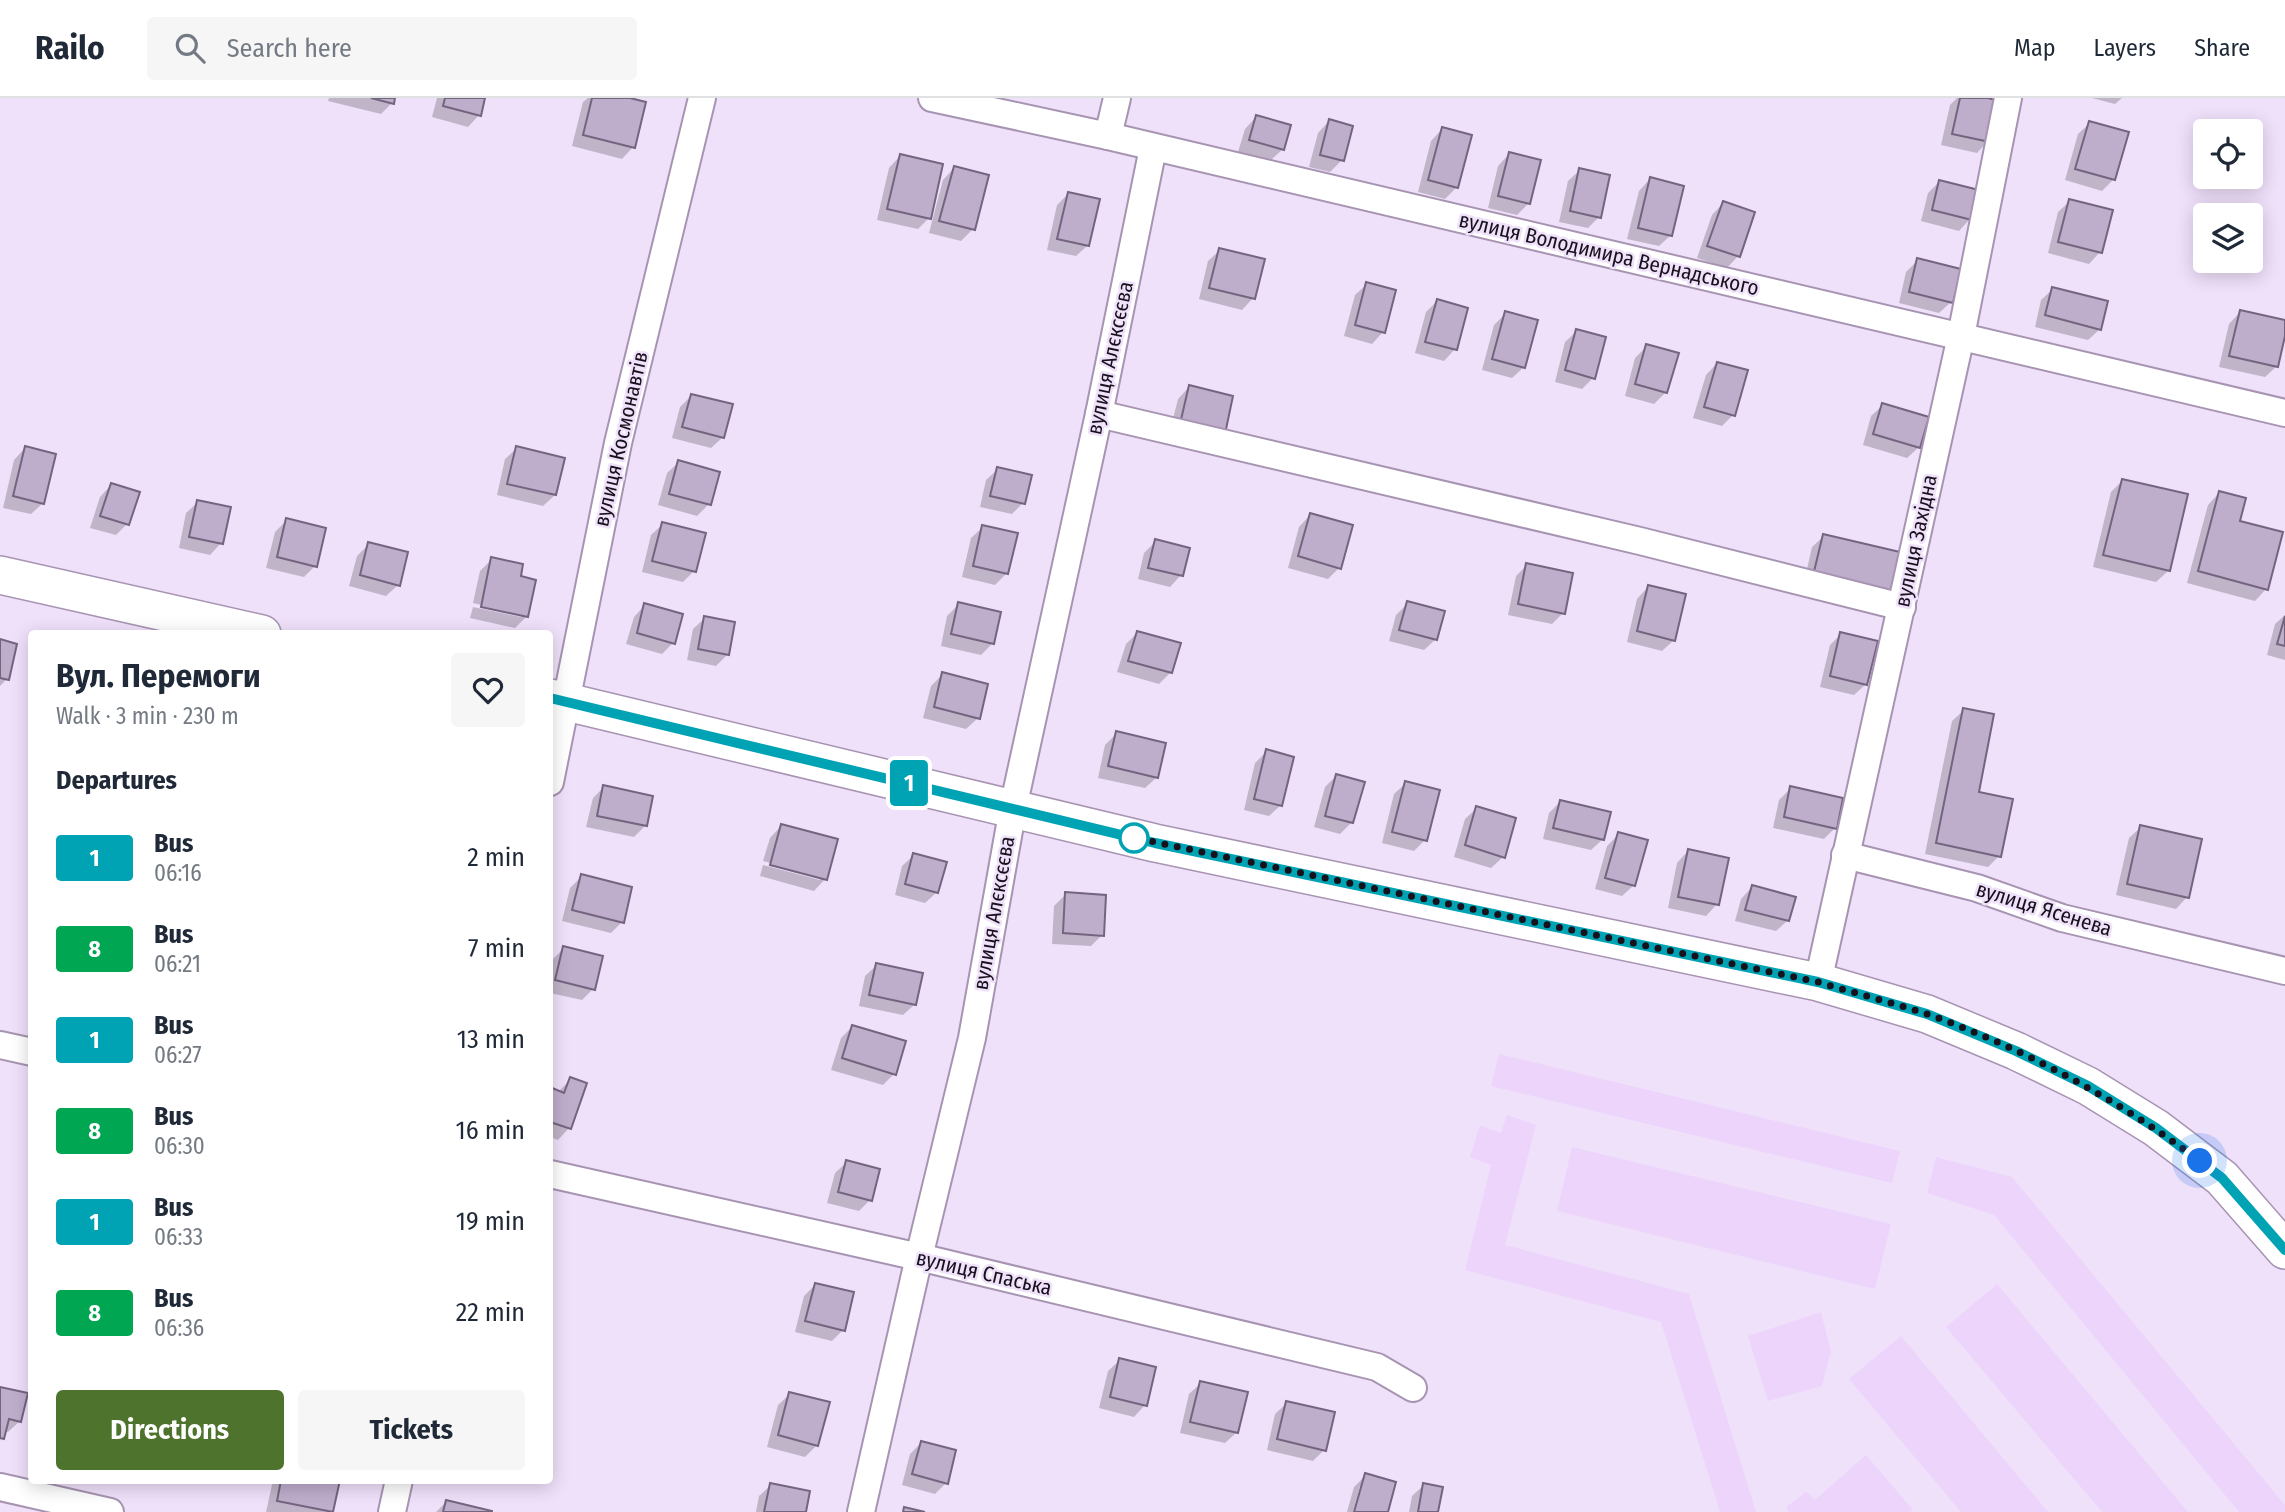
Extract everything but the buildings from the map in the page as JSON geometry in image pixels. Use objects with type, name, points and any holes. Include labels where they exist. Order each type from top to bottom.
[{"type":"main road","points":[[0,575],[244,630]]},
{"type":"main road","points":[[558,700],[1169,846],[1818,982],[1927,1014],[2016,1051],[2088,1086],[2156,1128],[2222,1178],[2285,1250]]},
{"type":"street","name":"вулиця Космонавтів","points":[[553,751],[558,700],[702,98]]},
{"type":"street","name":"вулиця Володимира Вернадського","points":[[932,98],[1108,136],[2285,413]]},
{"type":"street","points":[[1108,136],[1116,98]]},
{"type":"street","name":"вулиця Західна","points":[[1818,982],[1961,336],[2008,98]]},
{"type":"street","name":"вулиця Алєксєєва","points":[[861,1512],[972,1038],[1013,808],[1099,414],[1153,148]]},
{"type":"street","points":[[1099,414],[1640,541],[1902,607]]},
{"type":"street","name":"вулиця Ясенева","points":[[1845,855],[1978,888],[2062,918],[2285,971]]},
{"type":"street","points":[[0,1045],[28,1051]]},
{"type":"street","name":"вулиця Спаська","points":[[553,1175],[919,1257],[1377,1367],[1413,1388]]},
{"type":"street","points":[[392,1512],[398,1484]]},
{"type":"street","points":[[0,1487],[110,1512]]},
{"type":"shaded area","points":[[1499,1054],[1900,1151],[1892,1183],[1491,1086]]},
{"type":"shaded area","points":[[1507,1115],[1536,1125],[1505,1245],[1689,1294],[1756,1512],[1720,1512],[1661,1322],[1465,1270],[1491,1165],[1470,1157],[1480,1125],[1501,1133]]},
{"type":"shaded area","points":[[1572,1147],[1891,1224],[1875,1289],[1557,1211]]},
{"type":"shaded area","points":[[1936,1157],[2012,1177],[2285,1505],[2285,1512],[2239,1512],[1994,1215],[1927,1193]]},
{"type":"shaded area","points":[[1997,1284],[2188,1512],[2102,1512],[1946,1327]]},
{"type":"shaded area","points":[[1821,1312],[1831,1351],[1822,1386],[1768,1401],[1748,1336]]},
{"type":"shaded area","points":[[1901,1336],[2048,1512],[1961,1512],[1849,1379]]},
{"type":"shaded area","points":[[1866,1455],[1913,1510],[1789,1512],[1786,1507],[1806,1492],[1815,1500]]},
{"type":"bus line","name":"1","points":[[553,699],[1155,843],[1818,982],[1927,1014],[2016,1051],[2088,1086],[2156,1128],[2222,1178],[2285,1250]]},
{"type":"route","points":[[1134,838],[1131,837],[1818,982],[1927,1014],[2016,1051],[2088,1086],[2156,1128],[2200,1161]]}]
